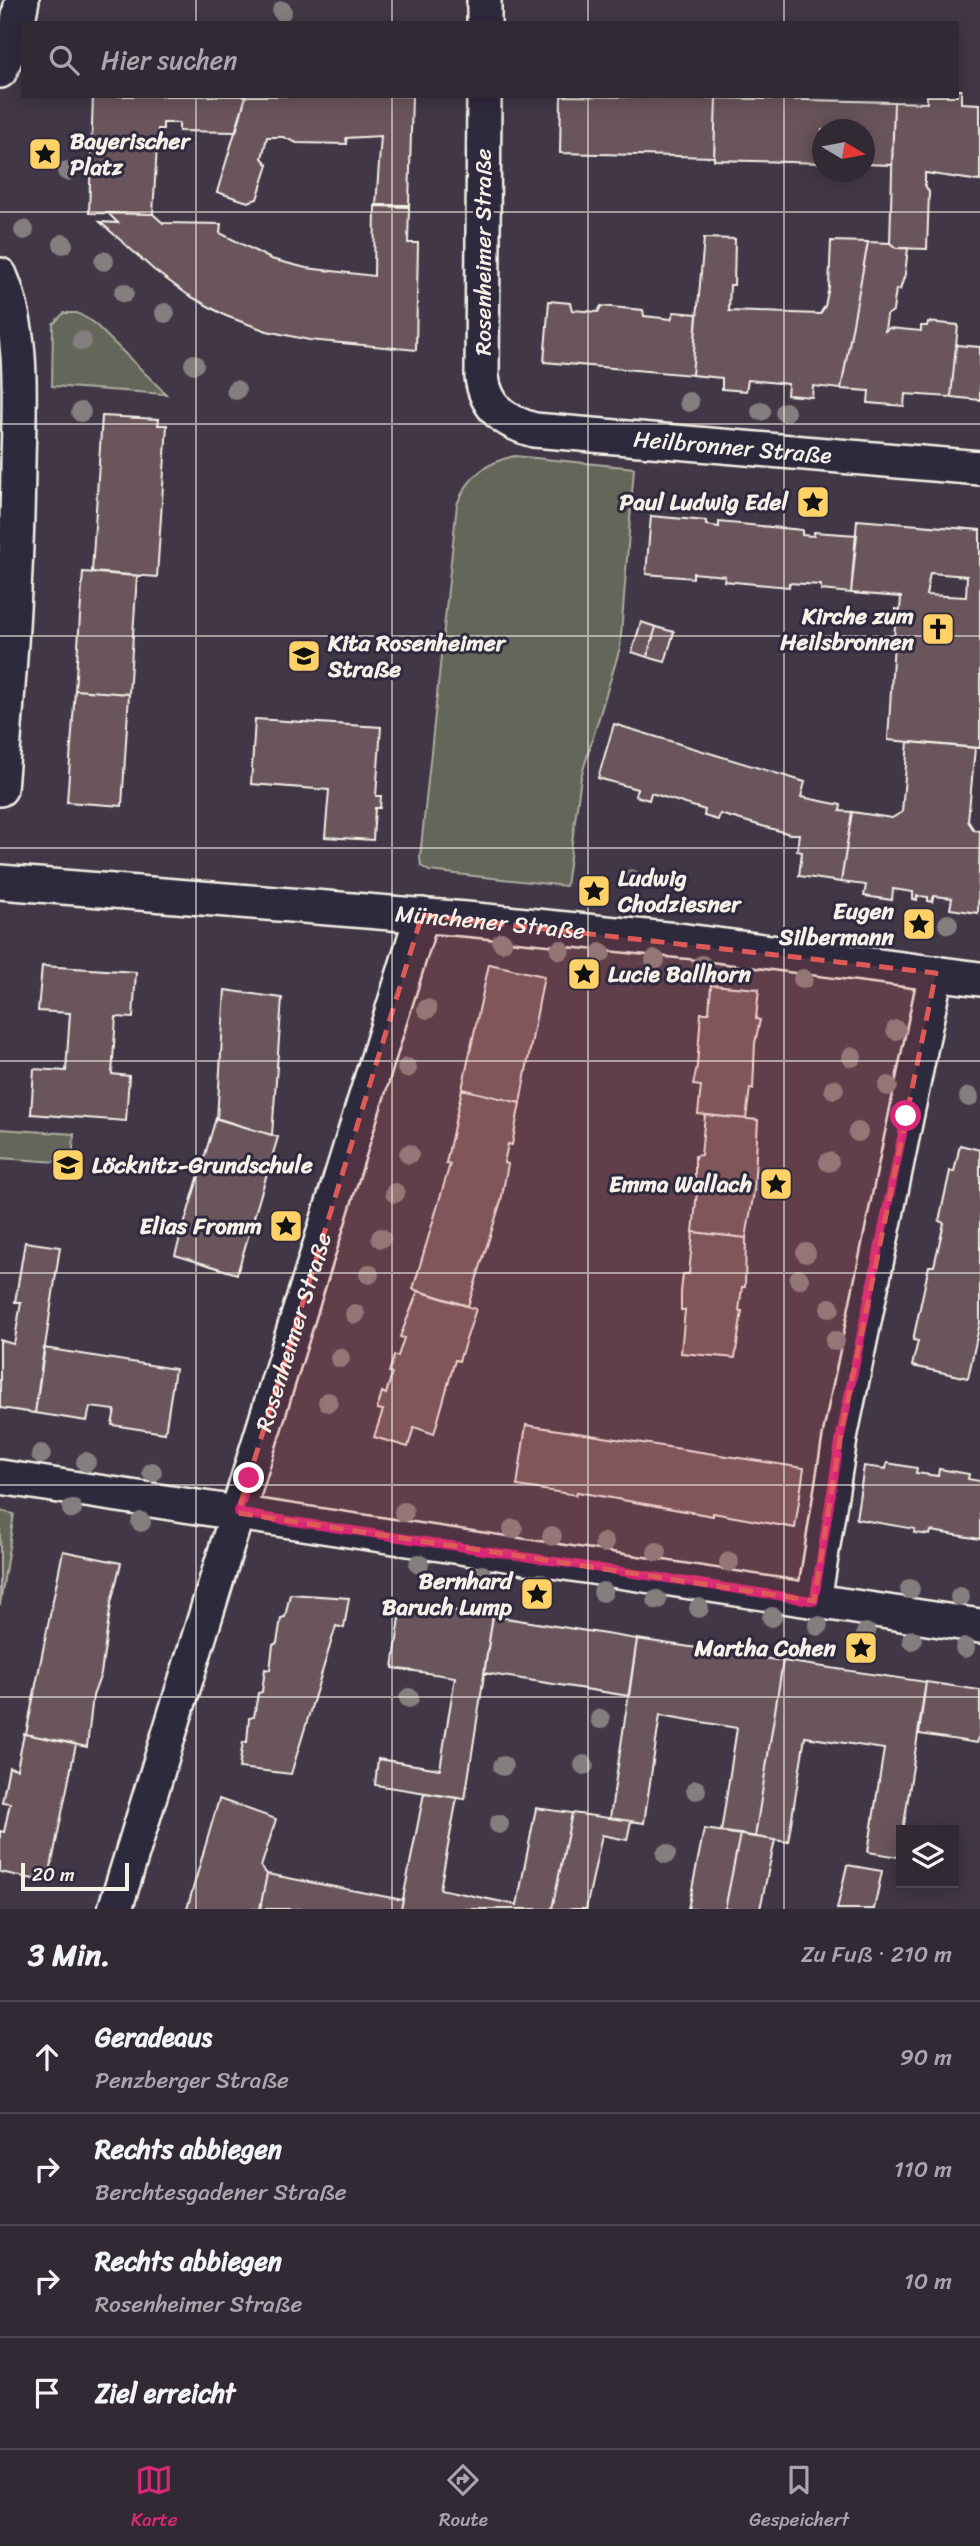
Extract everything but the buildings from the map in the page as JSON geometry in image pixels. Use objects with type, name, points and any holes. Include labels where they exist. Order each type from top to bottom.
[{"type":"street","points":[[0,71],[16,31],[22,0]]},
{"type":"street","points":[[484,0],[484,21]]},
{"type":"street","name":"Rosenheimer Straße","points":[[484,98],[482,368],[484,394],[491,407]]},
{"type":"street","points":[[0,275],[14,324],[19,384],[17,572],[0,789]]},
{"type":"street","name":"Heilbronner Straße","points":[[491,407],[517,425],[534,430],[980,468]]},
{"type":"street","name":"Münchener Straße","points":[[0,882],[422,915],[686,941],[980,979]]},
{"type":"street","name":"Rosenheimer Straße","points":[[116,1909],[422,915]]},
{"type":"street","points":[[814,1601],[841,1433],[936,973]]},
{"type":"street","points":[[0,1477],[980,1626]]},
{"type":"highlighted area","points":[[422,915],[936,973],[841,1433],[814,1601],[238,1513]]},
{"type":"green space","points":[[64,313],[77,313],[93,322],[166,394],[52,386],[53,324]]},
{"type":"green space","points":[[515,456],[634,468],[620,648],[581,777],[566,886],[429,871],[421,866],[457,504],[473,478],[487,466]]},
{"type":"green space","points":[[0,1129],[74,1134],[72,1163],[0,1158]]},
{"type":"green space","points":[[0,1511],[14,1514],[0,1605]]},
{"type":"place","name":"Bayerischer Platz","points":[[45,154]]},
{"type":"place","name":"Paul Ludwig Edel","points":[[813,502]]},
{"type":"place","name":"Kirche zum Heilsbronnen","points":[[938,629]]},
{"type":"place","name":"Kita Rosenheimer Straße","points":[[304,656]]},
{"type":"place","name":"Ludwig Chodziesner","points":[[594,891]]},
{"type":"place","name":"Eugen Silbermann","points":[[919,924]]},
{"type":"place","name":"Lucie Ballhorn","points":[[584,974]]},
{"type":"place","name":"Löcknitz-Grundschule","points":[[68,1165]]},
{"type":"place","name":"Emma Wallach","points":[[776,1184]]},
{"type":"place","name":"Elias Fromm","points":[[286,1226]]},
{"type":"place","name":"Bernhard Baruch Lump","points":[[537,1594]]},
{"type":"place","name":"Martha Cohen","points":[[861,1648]]},
{"type":"route","points":[[249,1478],[238,1513],[814,1601],[841,1433],[906,1116]]}]
